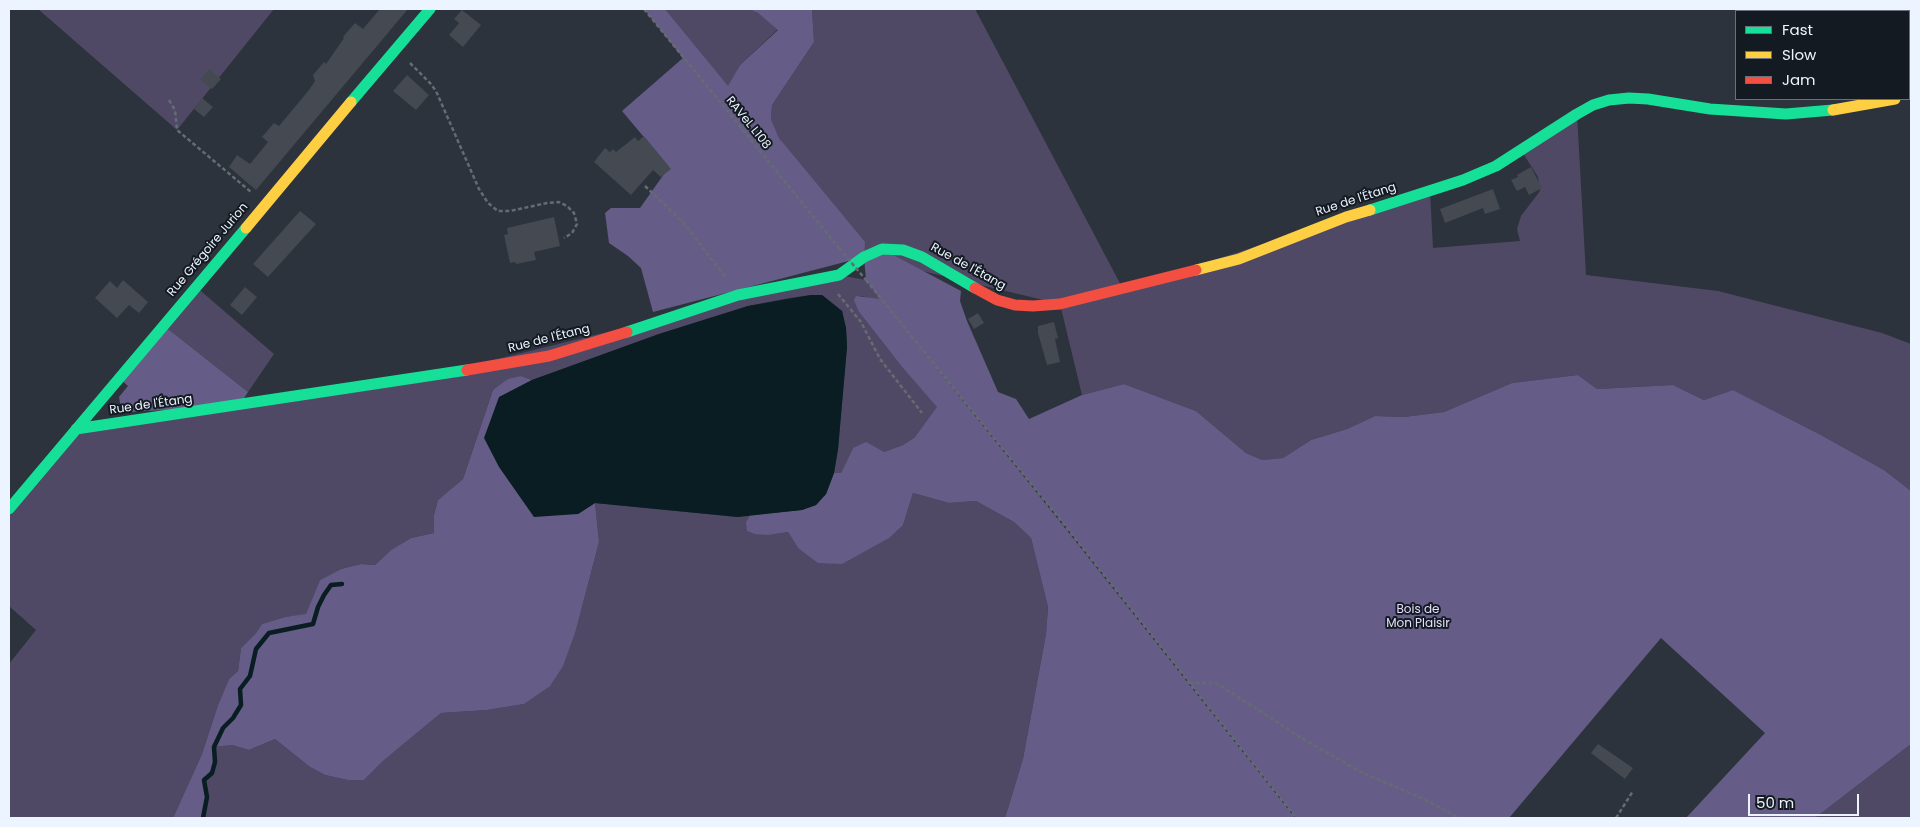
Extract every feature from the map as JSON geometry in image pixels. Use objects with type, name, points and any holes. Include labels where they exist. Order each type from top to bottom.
[{"type":"street","name":"Rue Grégoire Jurion","points":[[9,509],[430,9]]},
{"type":"street","name":"Rue de l'Étang","points":[[76,428],[137,422],[525,361],[593,343],[738,295],[839,275],[864,257],[882,249],[908,251],[922,256],[956,278],[997,300],[1016,305],[1060,304],[1239,259],[1346,217],[1464,180],[1496,166],[1593,105],[1609,100],[1648,99],[1710,109],[1786,114],[1845,109],[1890,100]]},
{"type":"path","name":"RAVeL L108","points":[[644,9],[1062,522],[1296,818]]},
{"type":"path","points":[[396,49],[430,82],[436,91],[479,189],[488,203],[498,211],[510,211],[558,202],[568,206],[574,213],[577,224],[572,233],[564,238]]},
{"type":"path","points":[[169,100],[175,110],[177,130],[265,203]]},
{"type":"path","points":[[645,186],[683,222],[708,252],[738,295]]},
{"type":"path","points":[[826,278],[861,322],[880,358],[922,413]]},
{"type":"path","points":[[1189,683],[1216,683],[1308,742],[1365,774],[1424,799],[1459,818]]},
{"type":"path","points":[[1616,818],[1633,791]]},
{"type":"shaded area","points":[[38,9],[274,9],[177,130]]},
{"type":"shaded area","points":[[665,9],[749,9],[758,13],[778,29],[740,65],[728,87]]},
{"type":"shaded area","points":[[812,9],[975,9],[1123,289],[1430,191],[1433,248],[1520,241],[1517,229],[1521,216],[1540,191],[1538,177],[1521,150],[1577,114],[1586,275],[1718,291],[1882,333],[1911,344],[1911,491],[1884,470],[1733,390],[1704,400],[1673,385],[1597,389],[1578,375],[1512,383],[1444,412],[1404,417],[1375,416],[1347,429],[1311,440],[1283,458],[1262,460],[1246,453],[1196,411],[1124,384],[1082,395],[1060,304],[864,257],[779,138],[771,119],[772,105],[814,42]]},
{"type":"shaded area","points":[[839,275],[866,280],[879,297],[880,299],[873,299],[861,296],[859,312],[902,367],[938,407],[915,437],[903,445],[884,452],[853,448],[841,473],[834,473],[838,449],[847,347],[846,328],[842,311],[822,295],[789,298],[748,306],[659,334],[532,380],[521,376],[493,390],[463,479],[438,500],[434,515],[434,533],[411,538],[391,550],[375,565],[361,564],[341,569],[320,580],[306,615],[285,617],[262,624],[241,648],[238,671],[229,679],[218,705],[202,754],[173,818],[9,818],[9,664],[36,630],[9,606],[9,509],[76,429],[416,379]]},
{"type":"shaded area","points":[[195,286],[274,354],[248,392],[163,325]]},
{"type":"shaded area","points":[[913,493],[949,503],[976,501],[1014,522],[1031,538],[1048,607],[1046,634],[1023,759],[1005,818],[203,818],[207,797],[204,780],[215,762],[214,747],[232,745],[249,750],[275,739],[310,767],[325,775],[348,780],[364,780],[383,761],[441,713],[487,710],[524,704],[576,630],[599,542],[595,503],[738,517],[750,515],[746,522],[769,535],[788,532],[798,548],[903,525]]},
{"type":"shaded area","points":[[1911,744],[1911,818],[1815,818]]},
{"type":"green space","name":"Bois de Mon Plaisir","points":[[644,9],[665,9],[728,86],[740,65],[778,30],[758,13],[749,9],[812,9],[814,42],[772,105],[771,119],[779,138],[865,242],[864,256],[882,249],[961,291],[960,301],[967,321],[998,392],[1016,399],[1029,419],[1082,395],[1124,384],[1196,411],[1246,453],[1262,460],[1283,458],[1311,440],[1347,429],[1375,416],[1404,417],[1444,412],[1512,383],[1578,375],[1597,389],[1673,385],[1704,400],[1733,390],[1884,470],[1911,491],[1911,744],[1815,818],[1686,818],[1765,733],[1661,638],[1509,818],[1296,818],[1062,522],[922,350],[1295,818],[1005,818],[1023,759],[1046,634],[1048,607],[1031,538],[1014,522],[976,501],[949,503],[913,493],[903,525],[889,538],[842,564],[818,563],[798,548],[788,532],[769,535],[755,534],[747,531],[746,522],[750,515],[802,510],[816,505],[826,494],[834,473],[841,473],[853,448],[866,442],[884,452],[903,445],[915,437],[937,407],[902,367],[859,312],[854,300],[856,296],[880,299],[866,280],[864,257],[653,312],[641,268],[609,243],[605,213],[611,208],[640,208],[669,167],[622,111],[683,58]]},
{"type":"green space","points":[[163,325],[248,392],[239,406],[128,412],[126,410],[120,403],[119,397],[128,386],[119,378]]},
{"type":"green space","points":[[521,376],[532,380],[500,397],[578,514],[595,503],[599,542],[576,630],[563,666],[550,686],[524,704],[487,710],[441,713],[383,761],[364,780],[348,780],[325,775],[310,767],[275,739],[249,750],[232,745],[214,747],[215,762],[212,773],[204,780],[207,797],[203,818],[173,818],[202,754],[218,705],[229,679],[238,671],[241,648],[262,624],[285,617],[306,614],[320,580],[341,569],[361,564],[375,565],[391,550],[411,538],[434,533],[434,515],[438,500],[463,479],[493,390],[508,379]]},
{"type":"water","points":[[811,295],[822,295],[842,311],[846,328],[847,347],[838,449],[834,473],[826,494],[816,505],[802,510],[738,517],[595,503],[578,514],[534,517],[499,467],[484,438],[499,397],[532,380],[659,334],[748,306]]},
{"type":"building","points":[[380,9],[408,9],[256,190],[229,167],[237,155],[250,164],[268,142],[262,137],[274,123],[279,126],[309,90],[315,81],[313,75],[324,62],[326,64],[343,37],[355,23],[363,29]]},
{"type":"building","points":[[462,10],[481,25],[463,47],[449,35],[459,23],[454,19]]},
{"type":"building","points":[[209,69],[221,79],[212,89],[200,80]]},
{"type":"building","points":[[407,75],[429,95],[416,110],[393,91]]},
{"type":"building","points":[[202,98],[213,107],[204,117],[194,109]]},
{"type":"building","points":[[644,136],[671,169],[661,177],[653,170],[631,195],[594,162],[605,148],[610,152],[613,149],[616,152],[635,137],[638,141]]},
{"type":"building","points":[[1531,167],[1542,188],[1529,195],[1525,187],[1517,191],[1511,180]]},
{"type":"building","points":[[1493,189],[1500,209],[1485,214],[1483,208],[1445,223],[1440,209]]},
{"type":"building","points":[[300,211],[316,224],[268,277],[253,264]]},
{"type":"building","points":[[554,217],[560,246],[534,252],[536,260],[516,264],[515,262],[510,263],[504,235],[508,234],[507,228]]},
{"type":"building","points":[[123,280],[148,302],[139,313],[129,305],[117,318],[95,298],[110,281],[117,288]]},
{"type":"building","points":[[245,287],[257,297],[242,315],[230,305]]},
{"type":"building","points":[[978,313],[984,323],[974,329],[968,319]]},
{"type":"building","points":[[1054,322],[1058,338],[1055,339],[1060,362],[1047,365],[1038,333],[1038,326]]},
{"type":"building","points":[[1598,744],[1633,768],[1625,779],[1591,753]]},
{"type":"waterway","points":[[203,818],[207,797],[204,780],[212,773],[215,762],[214,747],[223,728],[233,718],[241,705],[240,689],[250,676],[256,649],[269,633],[313,624],[318,607],[331,585],[342,584]]},
{"type":"traffic: fast","points":[[351,102],[430,9]]},
{"type":"traffic: fast","points":[[1370,210],[1463,180],[1496,166],[1577,114],[1593,105],[1609,100],[1648,99],[1710,109],[1786,114],[1833,110]]},
{"type":"traffic: fast","points":[[9,509],[246,228]]},
{"type":"traffic: fast","points":[[627,332],[738,295],[839,275],[864,257],[882,249],[903,250],[922,257],[975,288]]},
{"type":"traffic: fast","points":[[76,429],[467,370]]},
{"type":"traffic: slow","points":[[1833,110],[1889,100]]},
{"type":"traffic: slow","points":[[246,228],[351,102]]},
{"type":"traffic: slow","points":[[1196,270],[1239,259],[1346,217],[1370,210]]},
{"type":"traffic: jam","points":[[975,288],[997,300],[1015,305],[1060,304],[1196,270]]},
{"type":"traffic: jam","points":[[467,370],[549,356],[627,332]]}]
